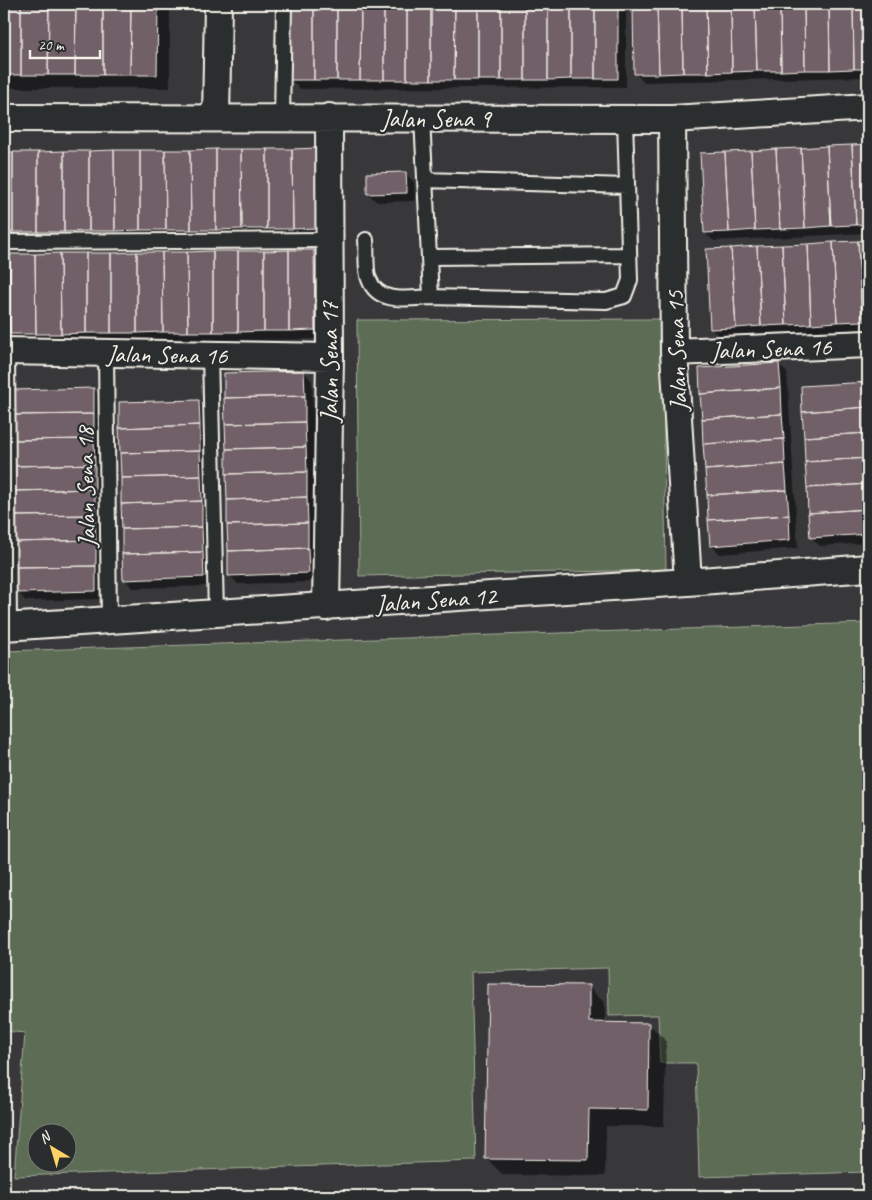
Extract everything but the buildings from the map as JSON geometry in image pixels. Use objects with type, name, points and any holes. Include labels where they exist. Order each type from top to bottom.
[{"type":"street","points":[[216,118],[218,4]]},
{"type":"street","name":"Jalan Sena 9","points":[[4,118],[672,119],[868,107]]},
{"type":"street","name":"Jalan Sena 17","points":[[326,607],[330,357],[329,117]]},
{"type":"street","name":"Jalan Sena 15","points":[[672,119],[674,352],[688,582]]},
{"type":"street","name":"Jalan Sena 16","points":[[674,352],[868,344]]},
{"type":"street","name":"Jalan Sena 16","points":[[5,351],[330,357]]},
{"type":"street","name":"Jalan Sena 12","points":[[6,627],[326,607],[868,568]]},
{"type":"lane","points":[[282,118],[284,4]]},
{"type":"lane","points":[[422,118],[431,297]]},
{"type":"lane","points":[[366,240],[368,278],[375,291],[391,299],[431,297],[606,301],[624,296],[630,280],[625,119]]},
{"type":"lane","points":[[425,180],[627,186]]},
{"type":"lane","points":[[4,242],[329,240]]},
{"type":"lane","points":[[429,257],[629,255]]},
{"type":"lane","points":[[5,351],[6,627]]},
{"type":"lane","name":"Jalan Sena 18","points":[[106,353],[109,621]]},
{"type":"lane","points":[[210,354],[216,614]]},
{"type":"green space","points":[[662,319],[666,570],[359,576],[357,320]]},
{"type":"green space","points":[[868,623],[868,1172],[699,1177],[696,1063],[660,1063],[658,1015],[609,1016],[608,968],[471,972],[476,1161],[14,1176],[25,1033],[4,1031],[4,651]]}]
